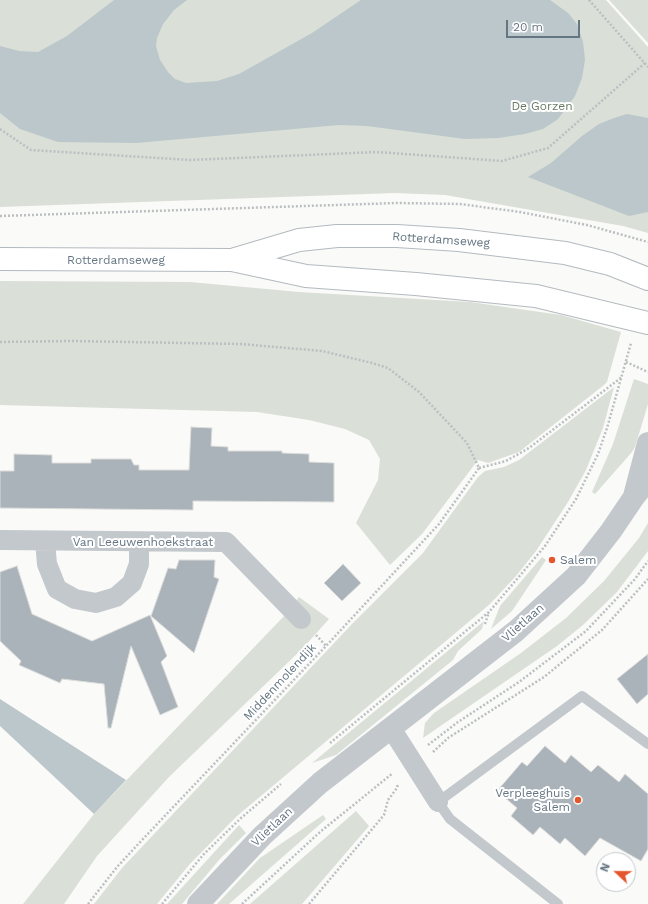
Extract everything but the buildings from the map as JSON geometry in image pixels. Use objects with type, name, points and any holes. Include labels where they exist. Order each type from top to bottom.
[{"type":"main road","name":"Rotterdamseweg","points":[[232,260],[299,240],[337,236],[397,236],[480,242],[565,253],[610,264],[648,279]]},
{"type":"main road","name":"Rotterdamseweg","points":[[0,259],[232,260],[306,276],[416,284],[536,296],[648,323]]},
{"type":"street","name":"Vlietlaan","points":[[634,497],[648,443]]},
{"type":"street","name":"Vlietlaan","points":[[198,904],[268,830],[320,783],[516,631],[576,576],[648,480]]},
{"type":"street","name":"Van Leeuwenhoekstraat","points":[[0,540],[226,542],[301,619]]},
{"type":"street","points":[[45,541],[47,564],[57,589],[75,600],[96,603],[116,597],[132,583],[139,564],[139,542]]},
{"type":"street","points":[[391,728],[438,802]]},
{"type":"lane","points":[[558,904],[450,819],[438,802],[582,696],[648,744]]},
{"type":"path","points":[[589,0],[648,66]]},
{"type":"path","points":[[0,129],[31,150],[190,160],[377,152],[502,161],[548,148],[645,63]]},
{"type":"path","points":[[0,342],[72,341],[241,344],[322,351],[372,363],[388,368],[419,392],[467,443],[479,468],[506,461],[529,448],[622,377]]},
{"type":"path","points":[[490,612],[545,546],[576,499],[598,454],[626,362],[648,372]]},
{"type":"path","name":"Middenmolendijk","points":[[88,904],[142,840],[439,524],[479,468]]},
{"type":"path","points":[[309,904],[384,815],[388,800],[397,788],[398,782],[412,763],[458,722],[519,682],[586,632],[635,579],[648,561]]},
{"type":"path","points":[[242,904],[320,832],[448,738],[544,677],[602,630],[648,579]]},
{"type":"green space","name":"De Gorzen","points":[[0,0],[606,0],[648,47],[648,233],[623,226],[445,195],[395,193],[0,207]]},
{"type":"green space","points":[[609,0],[648,0],[648,43]]},
{"type":"green space","points":[[0,281],[190,282],[299,292],[470,302],[561,315],[621,332],[607,382],[519,452],[488,463],[478,460],[422,534],[390,565],[356,523],[378,480],[380,459],[369,440],[345,429],[309,420],[257,412],[0,405]]},
{"type":"green space","points":[[634,379],[648,384],[648,404],[635,447],[595,494],[592,492],[613,444]]},
{"type":"green space","points":[[614,387],[603,428],[586,470],[568,502],[536,551],[516,576],[490,604],[237,816],[189,865],[157,904],[94,904],[122,868],[352,624],[423,553],[478,477],[485,471],[504,467],[519,460]]},
{"type":"green space","points":[[648,523],[648,551],[617,592],[583,625],[557,646],[423,738],[425,723],[434,713],[521,653],[566,618],[604,581],[639,538]]},
{"type":"green space","points":[[542,557],[546,560],[512,611],[491,629],[500,606]]},
{"type":"green space","points":[[299,597],[329,619],[303,648],[169,777],[97,856],[64,904],[23,904],[94,814],[286,614]]},
{"type":"green space","points":[[484,621],[482,629],[458,651],[453,660],[336,755],[312,763]]},
{"type":"green space","points":[[356,811],[369,826],[302,904],[250,904]]},
{"type":"green space","points":[[323,815],[326,819],[229,904],[217,904],[260,858]]},
{"type":"green space","points":[[239,825],[246,833],[219,860],[182,904],[167,904]]},
{"type":"shaded area","points":[[114,0],[187,0],[174,10],[163,24],[157,38],[156,46],[160,60],[168,72],[175,79],[186,83],[217,81],[239,74],[312,33],[361,0],[550,0],[568,13],[577,24],[583,42],[585,60],[582,78],[575,96],[558,119],[543,129],[525,134],[498,138],[465,139],[367,126],[339,125],[136,143],[58,142],[20,129],[0,113],[0,46],[19,51],[38,52],[67,36]]},
{"type":"shaded area","points":[[627,114],[648,118],[648,212],[629,216],[528,177],[551,163],[582,136],[599,124]]},
{"type":"shaded area","points":[[0,699],[126,780],[94,814],[0,726]]},
{"type":"place","name":"Salem","points":[[552,560]]},
{"type":"place","name":"Verpleeghuis Salem","points":[[578,800]]}]
